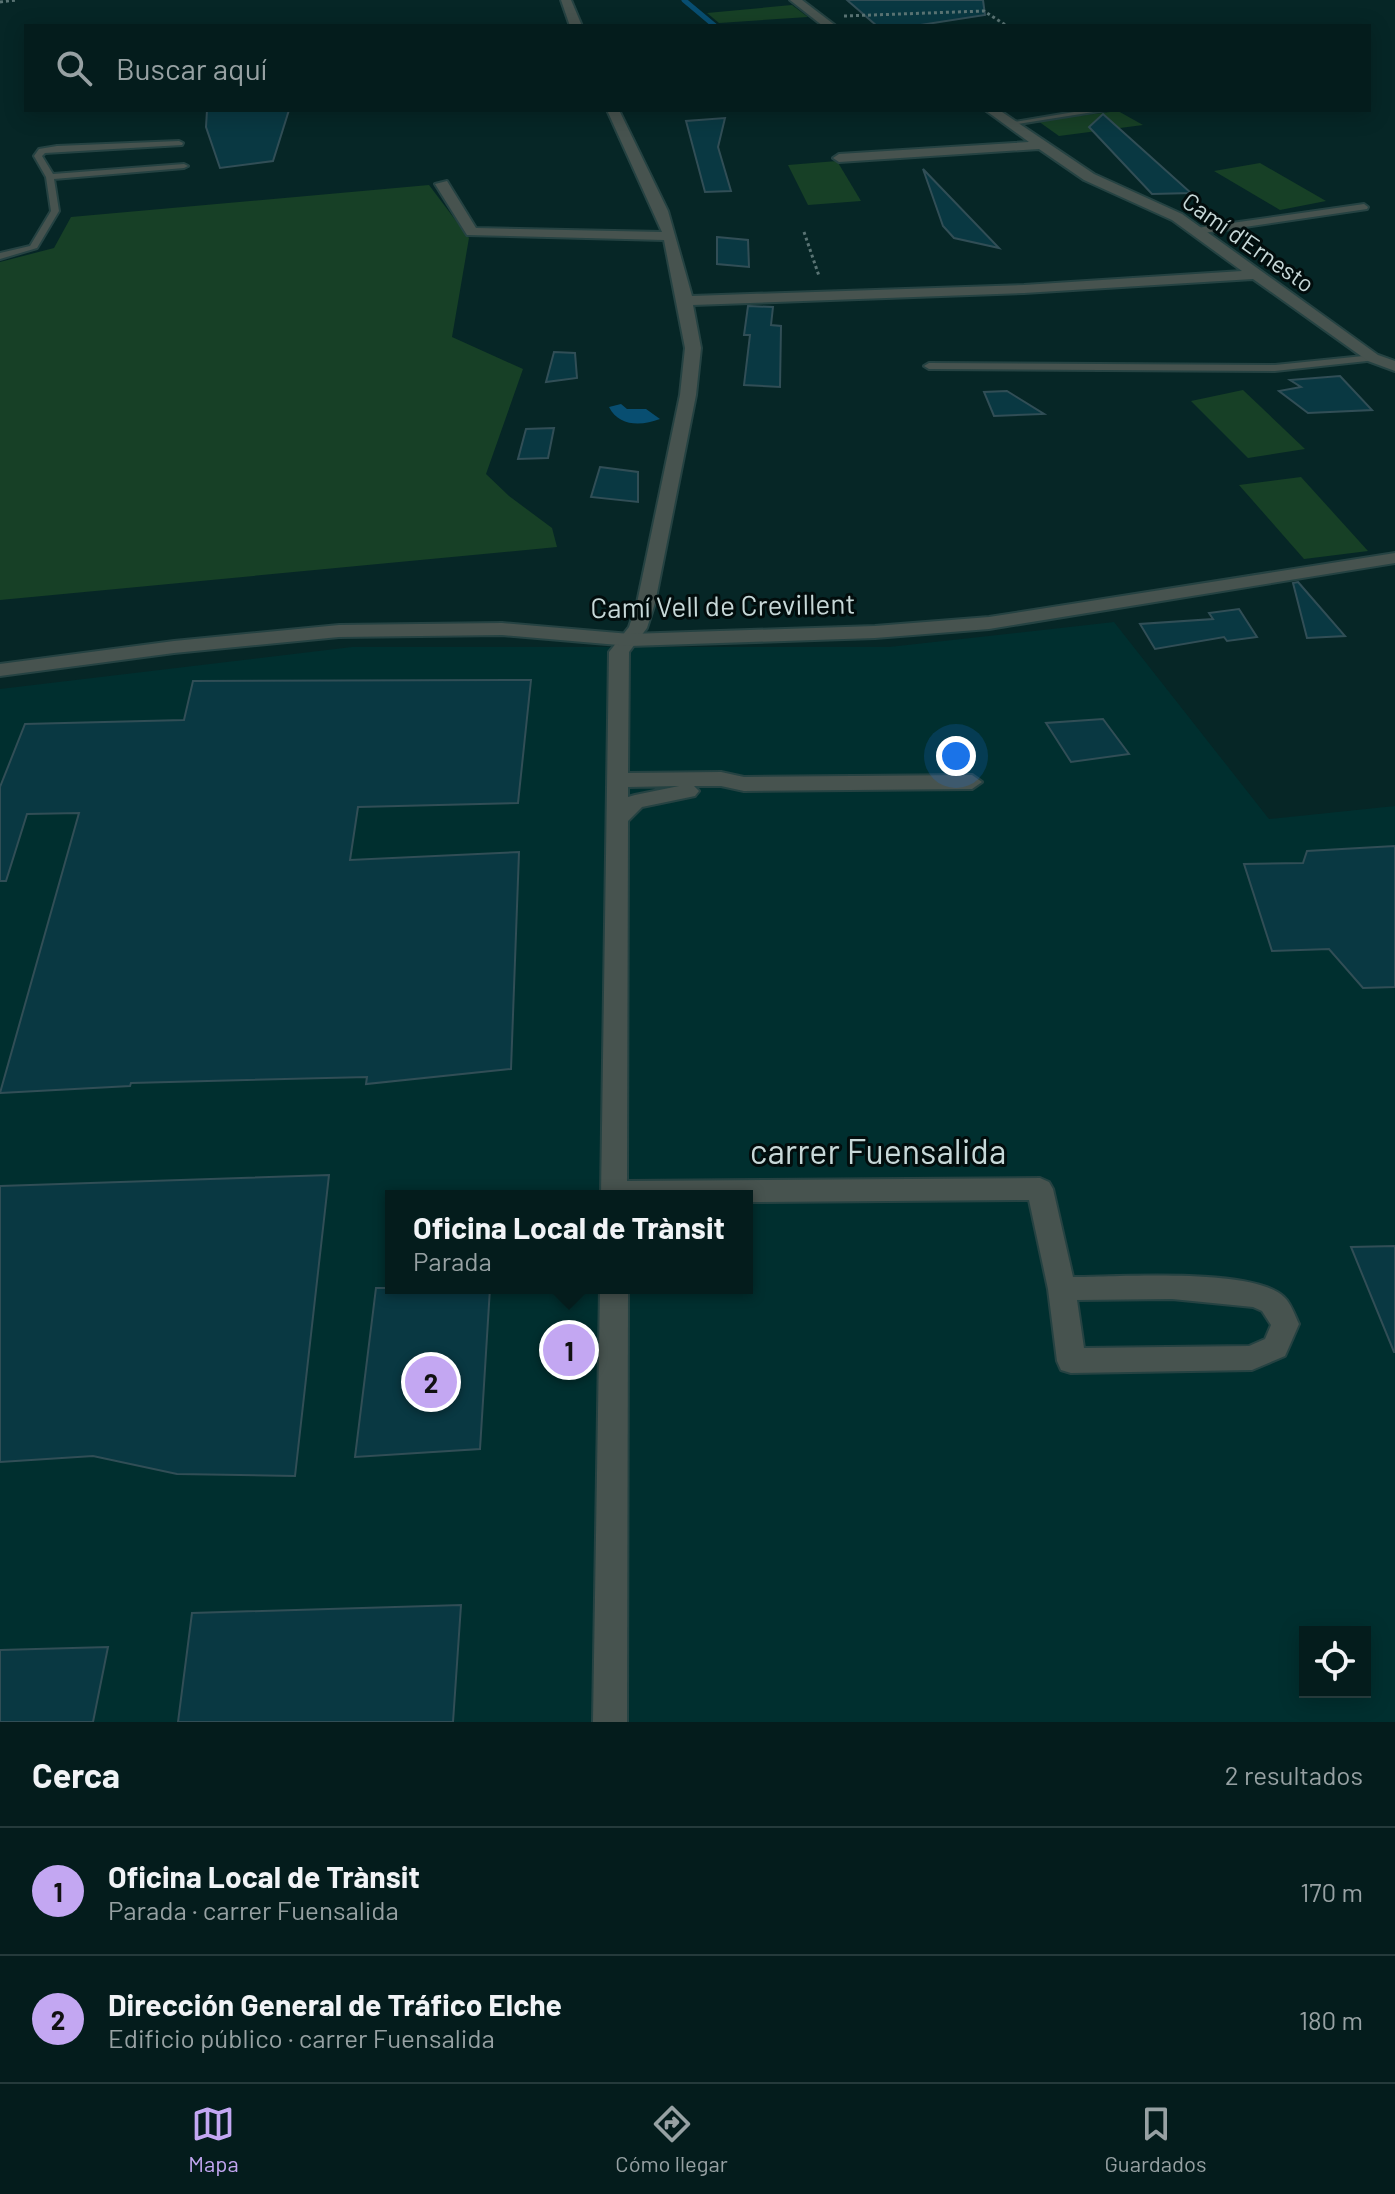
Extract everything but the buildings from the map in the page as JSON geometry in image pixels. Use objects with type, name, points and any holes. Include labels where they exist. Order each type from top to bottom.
[{"type":"street","points":[[566,0],[575,24]]},
{"type":"street","points":[[795,0],[827,24]]},
{"type":"street","name":"carrer Fuensalida","points":[[614,112],[670,236],[693,348],[688,395],[646,603],[638,628],[619,652],[614,1190]]},
{"type":"street","name":"Camí d'Ernesto","points":[[994,112],[1089,177],[1177,217],[1373,358],[1395,366]]},
{"type":"street","points":[[839,158],[1040,145]]},
{"type":"street","points":[[442,184],[472,232],[670,236]]},
{"type":"street","points":[[685,301],[1010,290],[1257,274]]},
{"type":"street","name":"Camí Vell de Crevillent","points":[[0,670],[174,647],[339,631],[502,629],[630,640],[875,632],[989,623],[1395,558]]},
{"type":"street","points":[[618,780],[721,779],[744,784],[972,782]]},
{"type":"street","points":[[618,819],[635,802],[650,797],[744,784]]},
{"type":"street","name":"carrer Fuensalida","points":[[753,1192],[1040,1189],[1062,1289],[1071,1361],[1252,1358],[1275,1347],[1285,1324],[1272,1303],[1254,1294],[1225,1290],[1062,1289]]},
{"type":"street","points":[[610,1722],[614,1294]]},
{"type":"lane","points":[[1012,123],[1088,112]]},
{"type":"lane","points":[[0,256],[33,248],[55,211],[50,177],[38,156],[42,151],[179,143]]},
{"type":"lane","points":[[50,177],[184,166]]},
{"type":"lane","points":[[1197,231],[1364,207]]},
{"type":"lane","points":[[929,366],[1275,368],[1373,358]]},
{"type":"path","points":[[0,2],[16,0]]},
{"type":"path","points":[[839,17],[984,11],[1004,24]]},
{"type":"path","points":[[804,232],[825,296]]},
{"type":"shaded area","points":[[1114,622],[1269,819],[1395,806],[1395,1722],[0,1722],[0,689],[352,647],[889,647]]},
{"type":"green space","points":[[792,5],[808,17],[719,23],[707,13]]},
{"type":"green space","points":[[1120,112],[1143,125],[1059,136],[1038,121]]},
{"type":"green space","points":[[837,161],[861,201],[808,205],[788,165]]},
{"type":"green space","points":[[1260,163],[1326,201],[1280,210],[1214,171]]},
{"type":"green space","points":[[429,185],[469,238],[452,337],[523,369],[486,474],[509,496],[552,528],[557,547],[0,600],[0,262],[54,248],[71,217]]},
{"type":"green space","points":[[1243,390],[1305,449],[1248,458],[1191,401]]},
{"type":"green space","points":[[1301,477],[1368,551],[1304,559],[1239,485]]},
{"type":"water","points":[[621,404],[627,409],[646,409],[660,419],[639,424],[625,421],[613,414],[609,407]]},
{"type":"waterway","points":[[684,0],[713,24]]},
{"type":"place","name":"Oficina Local de Trànsit","points":[[569,1350]]},
{"type":"place","name":"Dirección General de Tráfico Elche","points":[[431,1382]]}]
